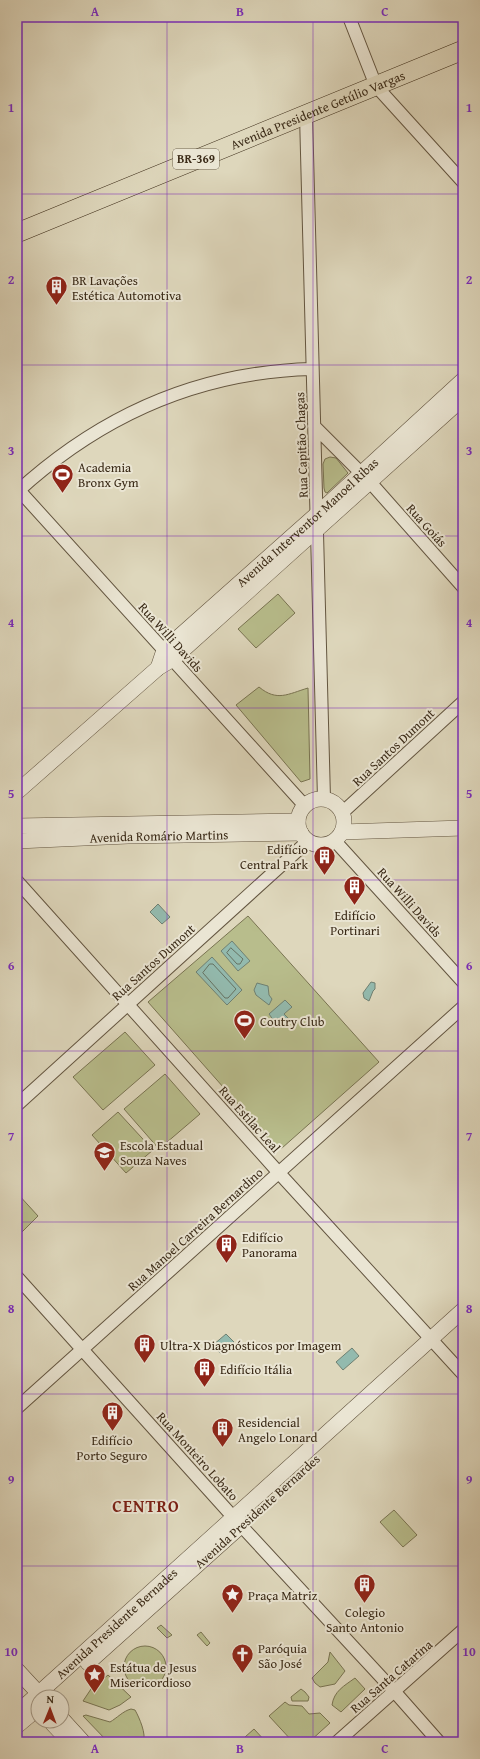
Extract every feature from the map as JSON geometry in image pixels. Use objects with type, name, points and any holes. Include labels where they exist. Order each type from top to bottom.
[{"type":"main road","name":"Avenida Presidente Getúlio Vargas","points":[[17,232],[463,50]]},
{"type":"street","points":[[349,17],[376,86],[463,182]]},
{"type":"street","name":"Rua Capitão Chagas","points":[[306,115],[324,799]]},
{"type":"street","points":[[18,490],[68,450],[116,421],[157,402],[224,379],[258,372],[312,369]]},
{"type":"street","name":"Avenida Interventor Manoel Ribas","points":[[168,655],[317,531],[365,478],[463,380]]},
{"type":"street","name":"Avenida Interventor Manoel Ribas","points":[[17,792],[158,668],[168,655],[317,514],[365,478],[463,398]]},
{"type":"street","name":"Rua Goiás","points":[[314,426],[365,478],[463,587]]},
{"type":"street","name":"Rua Willi Davids","points":[[18,490],[305,806]]},
{"type":"street","name":"Rua Santos Dumont","points":[[341,827],[463,702]]},
{"type":"street","points":[[341,827],[335,803],[324,799],[317,799],[301,810],[302,832],[322,845],[341,827],[463,818]]},
{"type":"street","name":"Avenida Romário Martins","points":[[17,826],[128,831],[302,832]]},
{"type":"street","points":[[341,827],[463,828]]},
{"type":"street","name":"Rua Willi Davids","points":[[341,827],[463,982]]},
{"type":"street","name":"Avenida Romário Martins","points":[[17,841],[128,831]]},
{"type":"street","name":"Rua Santos Dumont","points":[[17,1105],[128,1004],[302,832]]},
{"type":"street","name":"Rua Estilac Leal","points":[[17,881],[279,1173],[463,1374]]},
{"type":"street","name":"Rua Manoel Carreira Bernardino","points":[[17,1408],[463,1007]]},
{"type":"street","name":"Rua Monteiro Lobato","points":[[17,1277],[238,1522],[440,1742]]},
{"type":"street","name":"Avenida Presidente Bernardes","points":[[238,1522],[434,1343],[463,1310]]},
{"type":"street","name":"Avenida Presidente Bernardes","points":[[434,1343],[463,1324]]},
{"type":"street","name":"Avenida Presidente Bernades","points":[[191,1564],[238,1522]]},
{"type":"street","name":"Avenida Presidente Bernardes","points":[[53,1689],[191,1564]]},
{"type":"street","name":"Rua Santa Catarina","points":[[337,1742],[463,1630]]},
{"type":"street","points":[[17,1670],[30,1689]]},
{"type":"street","points":[[17,1685],[30,1695]]},
{"type":"street","points":[[17,1713],[30,1706]]},
{"type":"street","name":"Avenida Presidente Bernardes","points":[[17,1726],[30,1712]]},
{"type":"street","points":[[70,1728],[83,1742]]},
{"type":"street","points":[[57,1729],[69,1742]]},
{"type":"green space","points":[[330,457],[336,458],[348,473],[327,493],[325,492],[324,488],[323,464],[325,459]]},
{"type":"green space","points":[[278,594],[295,613],[256,648],[238,629]]},
{"type":"green space","points":[[259,687],[265,692],[277,695],[288,694],[308,688],[310,779],[301,782],[236,705]]},
{"type":"green space","points":[[248,916],[379,1062],[282,1148],[277,1148],[148,1002]]},
{"type":"green space","points":[[125,1032],[155,1065],[103,1110],[73,1077]]},
{"type":"green space","points":[[165,1074],[200,1114],[159,1149],[124,1109]]},
{"type":"green space","points":[[118,1112],[153,1150],[126,1173],[92,1135]]},
{"type":"green space","points":[[17,1193],[38,1216],[17,1237]]},
{"type":"green space","points":[[394,1510],[417,1535],[403,1547],[380,1522]]},
{"type":"green space","points":[[161,1625],[172,1635],[167,1638],[157,1628]]},
{"type":"green space","points":[[201,1632],[210,1643],[207,1646],[197,1635]]},
{"type":"green space","points":[[141,1646],[149,1646],[157,1649],[163,1655],[166,1667],[163,1679],[157,1685],[149,1688],[141,1688],[133,1685],[127,1679],[124,1671],[124,1663],[127,1655],[133,1649]]},
{"type":"green space","points":[[330,1652],[345,1671],[335,1684],[320,1687],[312,1678],[328,1662]]},
{"type":"green space","points":[[108,1675],[131,1697],[120,1705],[109,1710],[83,1701],[91,1689]]},
{"type":"green space","points":[[355,1678],[365,1689],[341,1712],[332,1705],[333,1700],[337,1692],[343,1686]]},
{"type":"green space","points":[[301,1689],[309,1697],[308,1701],[292,1701],[291,1697]]},
{"type":"green space","points":[[285,1702],[289,1705],[302,1706],[309,1714],[320,1713],[330,1723],[309,1742],[293,1742],[269,1716]]},
{"type":"green space","points":[[131,1709],[135,1710],[140,1721],[144,1735],[143,1742],[108,1742],[83,1716],[86,1715],[110,1722]]},
{"type":"green space","points":[[254,1729],[266,1742],[250,1742],[245,1737]]},
{"type":"water","points":[[158,904],[170,917],[162,924],[150,912]]},
{"type":"water","points":[[232,941],[250,961],[238,971],[221,951]]},
{"type":"water","points":[[212,957],[242,990],[227,1005],[196,972]]},
{"type":"water","points":[[371,982],[375,983],[375,989],[369,1001],[364,998],[363,993]]},
{"type":"water","points":[[257,983],[268,986],[269,995],[272,999],[269,1005],[256,995],[254,990]]},
{"type":"water","points":[[285,1000],[292,1007],[284,1014],[291,1021],[285,1026],[278,1018],[274,1021],[269,1014]]},
{"type":"water","points":[[226,1334],[234,1342],[221,1354],[213,1345]]},
{"type":"water","points":[[352,1348],[359,1356],[343,1370],[336,1362]]},
{"type":"place","name":"BR Lavações Estética Automotiva","points":[[57,306]]},
{"type":"place","name":"Academia Bronx Gym","points":[[63,494]]},
{"type":"place","name":"Edifício Central Park","points":[[324,876]]},
{"type":"place","name":"Edifício Portinari","points":[[355,906]]},
{"type":"place","name":"Coutry Club","points":[[244,1040]]},
{"type":"place","name":"Escola Estadual Souza Naves","points":[[105,1172]]},
{"type":"place","name":"Edifício Panorama","points":[[226,1264]]},
{"type":"place","name":"Ultra-X Diagnósticos por Imagem","points":[[145,1364]]},
{"type":"place","name":"Edifício Itália","points":[[205,1388]]},
{"type":"place","name":"Edifício Porto Seguro","points":[[112,1432]]},
{"type":"place","name":"Residencial Angelo Lonard","points":[[222,1448]]},
{"type":"place","name":"Colegio Santo Antonio","points":[[365,1604]]},
{"type":"place","name":"Praça Matriz","points":[[232,1614]]},
{"type":"place","name":"Paróquia São José","points":[[243,1674]]},
{"type":"place","name":"Estátua de Jesus Misericordioso","points":[[95,1694]]},
{"type":"district","name":"CENTRO","points":[[146,1506]]}]
